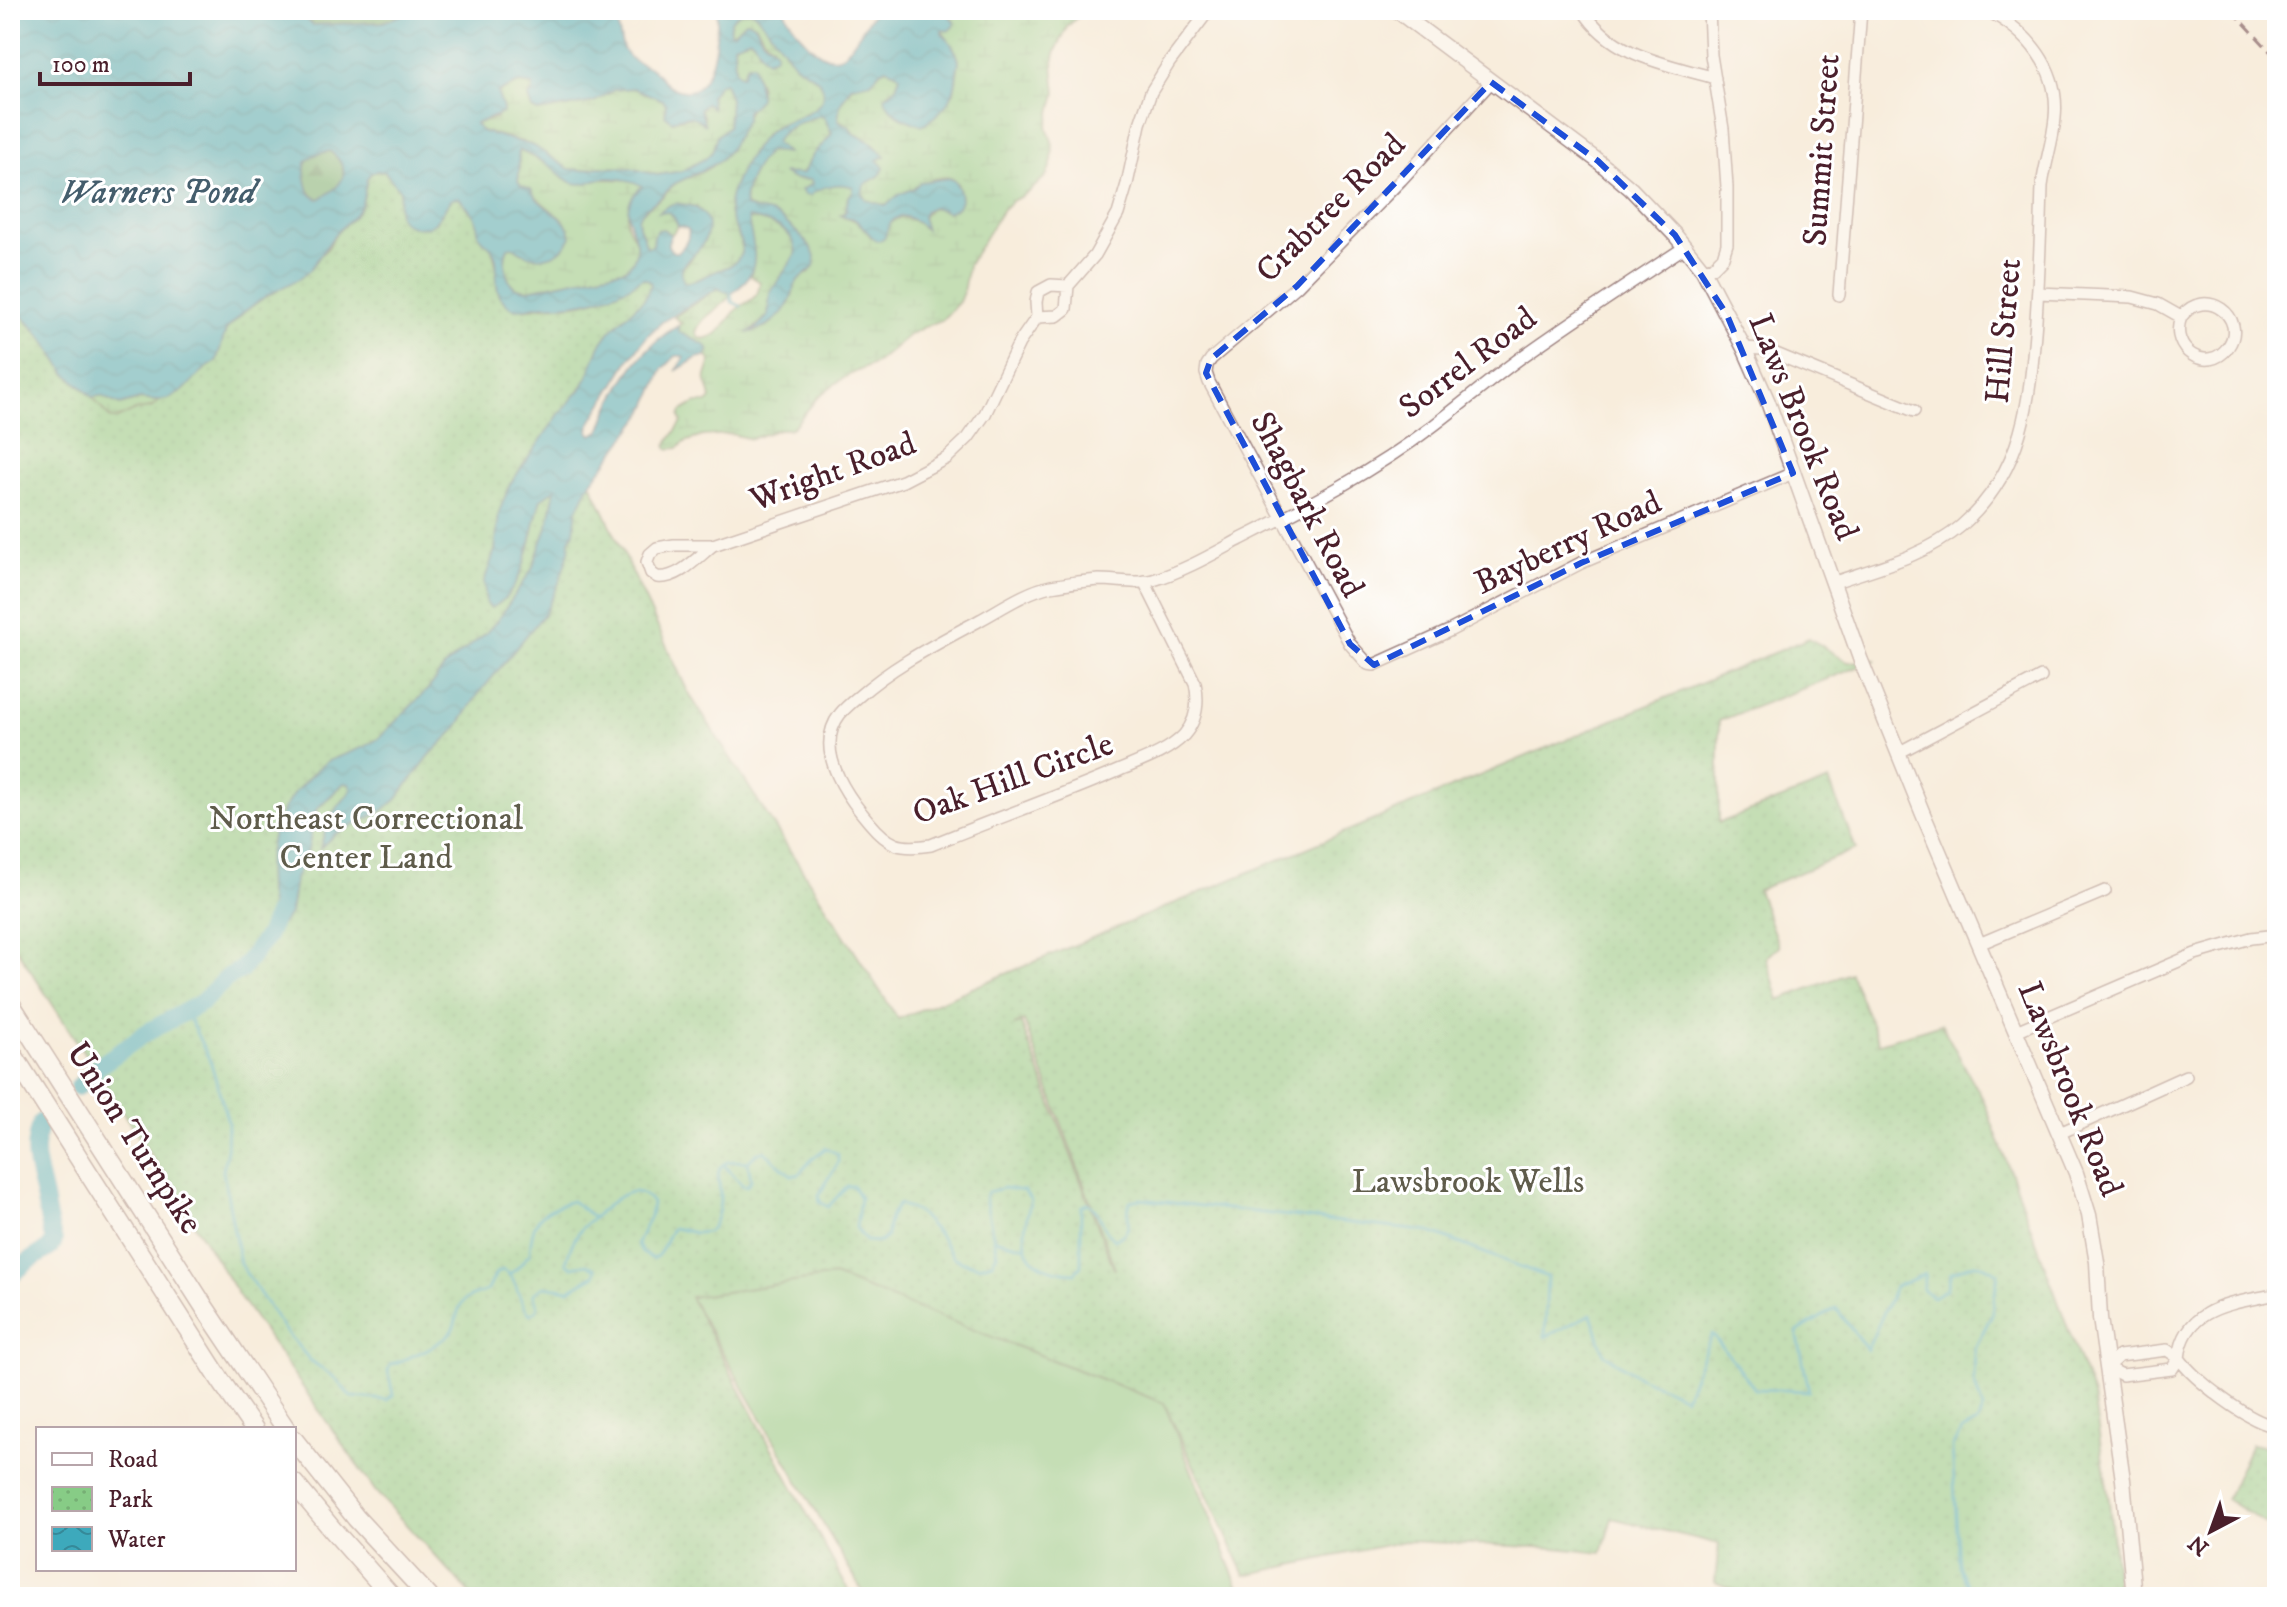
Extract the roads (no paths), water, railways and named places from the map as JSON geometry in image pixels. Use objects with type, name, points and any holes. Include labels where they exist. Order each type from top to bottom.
[{"type":"highway","name":"Union Turnpike","points":[[10,1003],[285,1427]]},
{"type":"highway","name":"Union Turnpike","points":[[10,1050],[253,1427]]},
{"type":"highway","points":[[296,1443],[356,1518],[429,1597]]},
{"type":"highway","points":[[296,1485],[392,1597]]},
{"type":"street","name":"Wright Road","points":[[1037,317],[1062,314],[1068,304],[1068,286],[1095,255],[1118,214],[1151,92],[1209,10]]},
{"type":"street","name":"Laws Brook Road","points":[[1396,10],[1598,161],[1631,189],[1703,270],[1768,402],[1849,628]]},
{"type":"street","points":[[1583,10],[1601,32],[1629,52],[1715,78]]},
{"type":"street","points":[[1703,270],[1713,267],[1723,257],[1727,244],[1723,129],[1709,10]]},
{"type":"street","name":"Summit Street","points":[[1839,295],[1861,10]]},
{"type":"street","name":"Hill Street","points":[[1832,583],[1916,552],[1961,526],[1997,484],[2013,452],[2027,410],[2038,293],[2042,186],[2056,115],[2054,95],[2048,69],[2029,40],[2005,20],[1986,10]]},
{"type":"street","name":"Crabtree Road","points":[[1206,368],[1224,347],[1297,286],[1491,82]]},
{"type":"street","name":"Sorrel Road","points":[[1282,518],[1358,477],[1432,427],[1518,359],[1685,247]]},
{"type":"street","name":"Wright Road","points":[[713,545],[666,578],[657,577],[648,568],[650,554],[657,548],[713,545],[903,481],[947,458],[977,427],[1019,343],[1037,317],[1036,297],[1041,288],[1068,286]]},
{"type":"street","points":[[2038,293],[2132,297],[2158,304],[2181,317]]},
{"type":"street","points":[[2207,303],[2218,307],[2231,320],[2233,331],[2230,343],[2217,356],[2205,359],[2193,355],[2183,347],[2178,336],[2181,317],[2195,305],[2207,303]]},
{"type":"street","points":[[1744,348],[1769,351],[1914,411]]},
{"type":"street","name":"Shagbark Road","points":[[1206,368],[1209,382],[1350,644],[1368,664]]},
{"type":"street","name":"Bayberry Road","points":[[1368,664],[1374,665],[1394,657],[1581,563],[1793,473]]},
{"type":"street","name":"Oak Hill Circle","points":[[1144,581],[1195,683],[1198,696],[1196,710],[1183,736],[1152,756],[1096,781],[931,845],[900,847],[887,841],[876,830],[838,777],[830,754],[831,736],[841,713],[889,672],[1007,605],[1046,587],[1099,580],[1151,581],[1190,565],[1282,518]]},
{"type":"street","name":"Lawsbrook Road","points":[[1849,628],[1898,753],[2060,1133],[2089,1215],[2123,1480],[2134,1597]]},
{"type":"street","points":[[1898,753],[2041,677]]},
{"type":"street","points":[[1979,944],[2105,891]]},
{"type":"street","points":[[2016,1031],[2195,954],[2251,938],[2277,935]]},
{"type":"street","points":[[2060,1133],[2186,1076]]},
{"type":"street","points":[[2277,1294],[2220,1308],[2200,1318],[2184,1336],[2179,1358],[2172,1369],[2122,1375],[2107,1367],[2119,1356],[2167,1350],[2179,1358],[2194,1377],[2250,1417],[2277,1426]]},
{"type":"water","name":"Warners Pond","points":[[10,10],[294,10],[313,25],[383,22],[415,10],[608,10],[616,21],[624,50],[630,58],[651,69],[673,88],[687,91],[697,87],[711,65],[717,10],[784,10],[808,44],[834,58],[846,52],[876,10],[944,10],[955,22],[953,27],[948,31],[942,30],[942,33],[953,46],[959,62],[955,87],[937,115],[922,125],[894,112],[885,97],[896,87],[900,76],[886,68],[871,82],[851,86],[840,104],[838,119],[885,156],[877,160],[884,167],[882,173],[864,185],[862,194],[866,200],[886,206],[920,182],[949,178],[955,181],[960,191],[958,207],[948,212],[932,207],[925,211],[922,217],[926,230],[907,217],[896,218],[885,237],[875,240],[855,220],[840,215],[845,213],[853,187],[830,186],[810,196],[804,195],[801,190],[812,184],[811,180],[793,179],[782,173],[804,172],[813,155],[832,133],[824,117],[821,115],[802,122],[779,137],[775,142],[787,153],[770,151],[760,161],[748,184],[745,206],[775,215],[788,224],[811,249],[815,257],[814,267],[797,281],[788,305],[779,316],[761,329],[747,333],[768,316],[770,293],[796,254],[795,245],[786,232],[764,221],[748,218],[754,260],[748,277],[731,294],[718,288],[662,322],[648,335],[590,424],[592,435],[600,431],[635,364],[666,334],[678,326],[679,332],[709,349],[706,356],[676,371],[684,358],[682,356],[676,356],[663,369],[645,411],[588,487],[577,510],[559,583],[545,613],[477,696],[456,729],[430,755],[396,800],[381,812],[335,834],[320,848],[329,818],[349,793],[349,784],[344,783],[319,807],[308,850],[295,879],[290,913],[274,934],[267,865],[272,836],[283,810],[317,769],[379,738],[429,688],[446,665],[486,633],[500,617],[532,569],[549,521],[555,489],[541,499],[520,575],[503,600],[491,608],[486,603],[484,582],[495,550],[499,512],[510,484],[559,414],[580,390],[600,345],[611,330],[645,298],[651,284],[643,278],[620,291],[595,299],[521,309],[510,307],[498,292],[494,254],[479,235],[474,216],[459,198],[452,199],[433,224],[420,227],[410,225],[399,216],[400,191],[385,172],[377,171],[367,179],[362,204],[354,216],[336,233],[310,270],[245,311],[226,330],[216,362],[169,399],[140,399],[120,405],[101,396],[92,397],[67,374],[41,336],[10,303]],"holes":[[[747,11],[758,17],[794,63],[820,82],[823,96],[813,109],[768,132],[741,170],[729,206],[742,249],[738,259],[730,266],[692,282],[684,282],[681,273],[683,266],[706,237],[706,218],[697,209],[678,204],[659,212],[669,213],[678,226],[688,229],[686,242],[678,252],[669,248],[671,235],[663,229],[657,230],[653,245],[647,247],[638,218],[674,184],[720,160],[730,149],[746,119],[746,111],[756,104],[759,93],[753,64],[747,64],[742,75],[738,74],[734,44],[750,38],[767,60],[774,57],[776,51],[752,23],[745,21],[733,33],[730,32],[732,19]],[[724,82],[730,99],[728,126],[717,136],[712,152],[706,158],[682,171],[657,175],[631,168],[569,169],[534,146],[481,131],[475,124],[503,113],[498,92],[519,83],[533,85],[533,92],[528,97],[532,109],[538,112],[594,102],[614,90],[633,88],[663,100],[666,104],[665,115],[672,121],[689,117],[705,125],[700,108],[706,103],[712,108],[710,96]],[[519,150],[575,183],[585,184],[609,178],[628,180],[642,186],[628,208],[636,248],[634,258],[626,269],[528,290],[511,284],[506,269],[508,248],[512,246],[528,255],[544,257],[559,252],[571,237],[560,217],[540,202],[531,189],[521,185]],[[330,151],[338,158],[344,172],[339,184],[319,199],[309,192],[305,169],[311,157]]]},
{"type":"waterway","points":[[731,294],[732,302],[741,306]]},
{"type":"waterway","points":[[78,1087],[99,1066],[146,1033],[201,1003],[228,977],[241,970],[267,936],[281,903]]},
{"type":"waterway","points":[[186,1012],[211,1063],[228,1122],[223,1171],[240,1264],[285,1331],[310,1360],[335,1378],[351,1397],[387,1400],[393,1395],[388,1371],[390,1365],[428,1349],[448,1335],[464,1301],[488,1290],[496,1273],[503,1270],[508,1274],[530,1314],[538,1306],[533,1294],[545,1286],[569,1290],[595,1275],[596,1269],[587,1264],[572,1267],[566,1263],[570,1248],[584,1226],[626,1193],[644,1195],[652,1203],[650,1216],[637,1243],[642,1253],[653,1259],[660,1253],[673,1228],[695,1233],[708,1232],[719,1211],[720,1168],[730,1161],[748,1162],[764,1151],[791,1175],[798,1175],[826,1148],[838,1154],[838,1163],[819,1195],[820,1202],[828,1207],[847,1186],[853,1186],[860,1198],[856,1228],[866,1241],[880,1242],[887,1236],[890,1218],[899,1204],[919,1213],[940,1236],[953,1257],[979,1266],[992,1262],[997,1254],[985,1198],[988,1192],[1004,1188],[1024,1191],[1031,1200],[1025,1242],[1034,1260],[1044,1267],[1075,1273],[1081,1266],[1081,1207],[1087,1203],[1096,1210],[1115,1240],[1128,1227],[1130,1201],[1140,1199],[1430,1232],[1547,1277],[1545,1337],[1591,1314],[1604,1354],[1640,1377],[1685,1397],[1712,1334],[1755,1389],[1809,1391],[1797,1332],[1836,1308],[1867,1350],[1895,1287],[1925,1274],[1922,1289],[1933,1297],[1946,1289],[1951,1273],[1979,1264],[1998,1273],[1992,1314],[1975,1348],[1974,1382],[1983,1409],[1977,1423],[1962,1431],[1952,1447],[1959,1567],[1973,1597]]},
{"type":"waterway","points":[[10,1277],[51,1247],[54,1241],[36,1160],[37,1133],[41,1122]]},
{"type":"waterway","points":[[725,1166],[742,1185],[747,1186],[751,1180],[748,1162]]},
{"type":"waterway","points":[[510,1273],[530,1254],[535,1225],[552,1208],[572,1201],[594,1218]]},
{"type":"waterway","points":[[994,1239],[1026,1247]]},
{"type":"railway","points":[[2232,10],[2277,59]]},
{"type":"park label","name":"Northeast Correctional Center Land","points":[[366,838]]},
{"type":"park label","name":"Lawsbrook Wells","points":[[1468,1182]]}]
